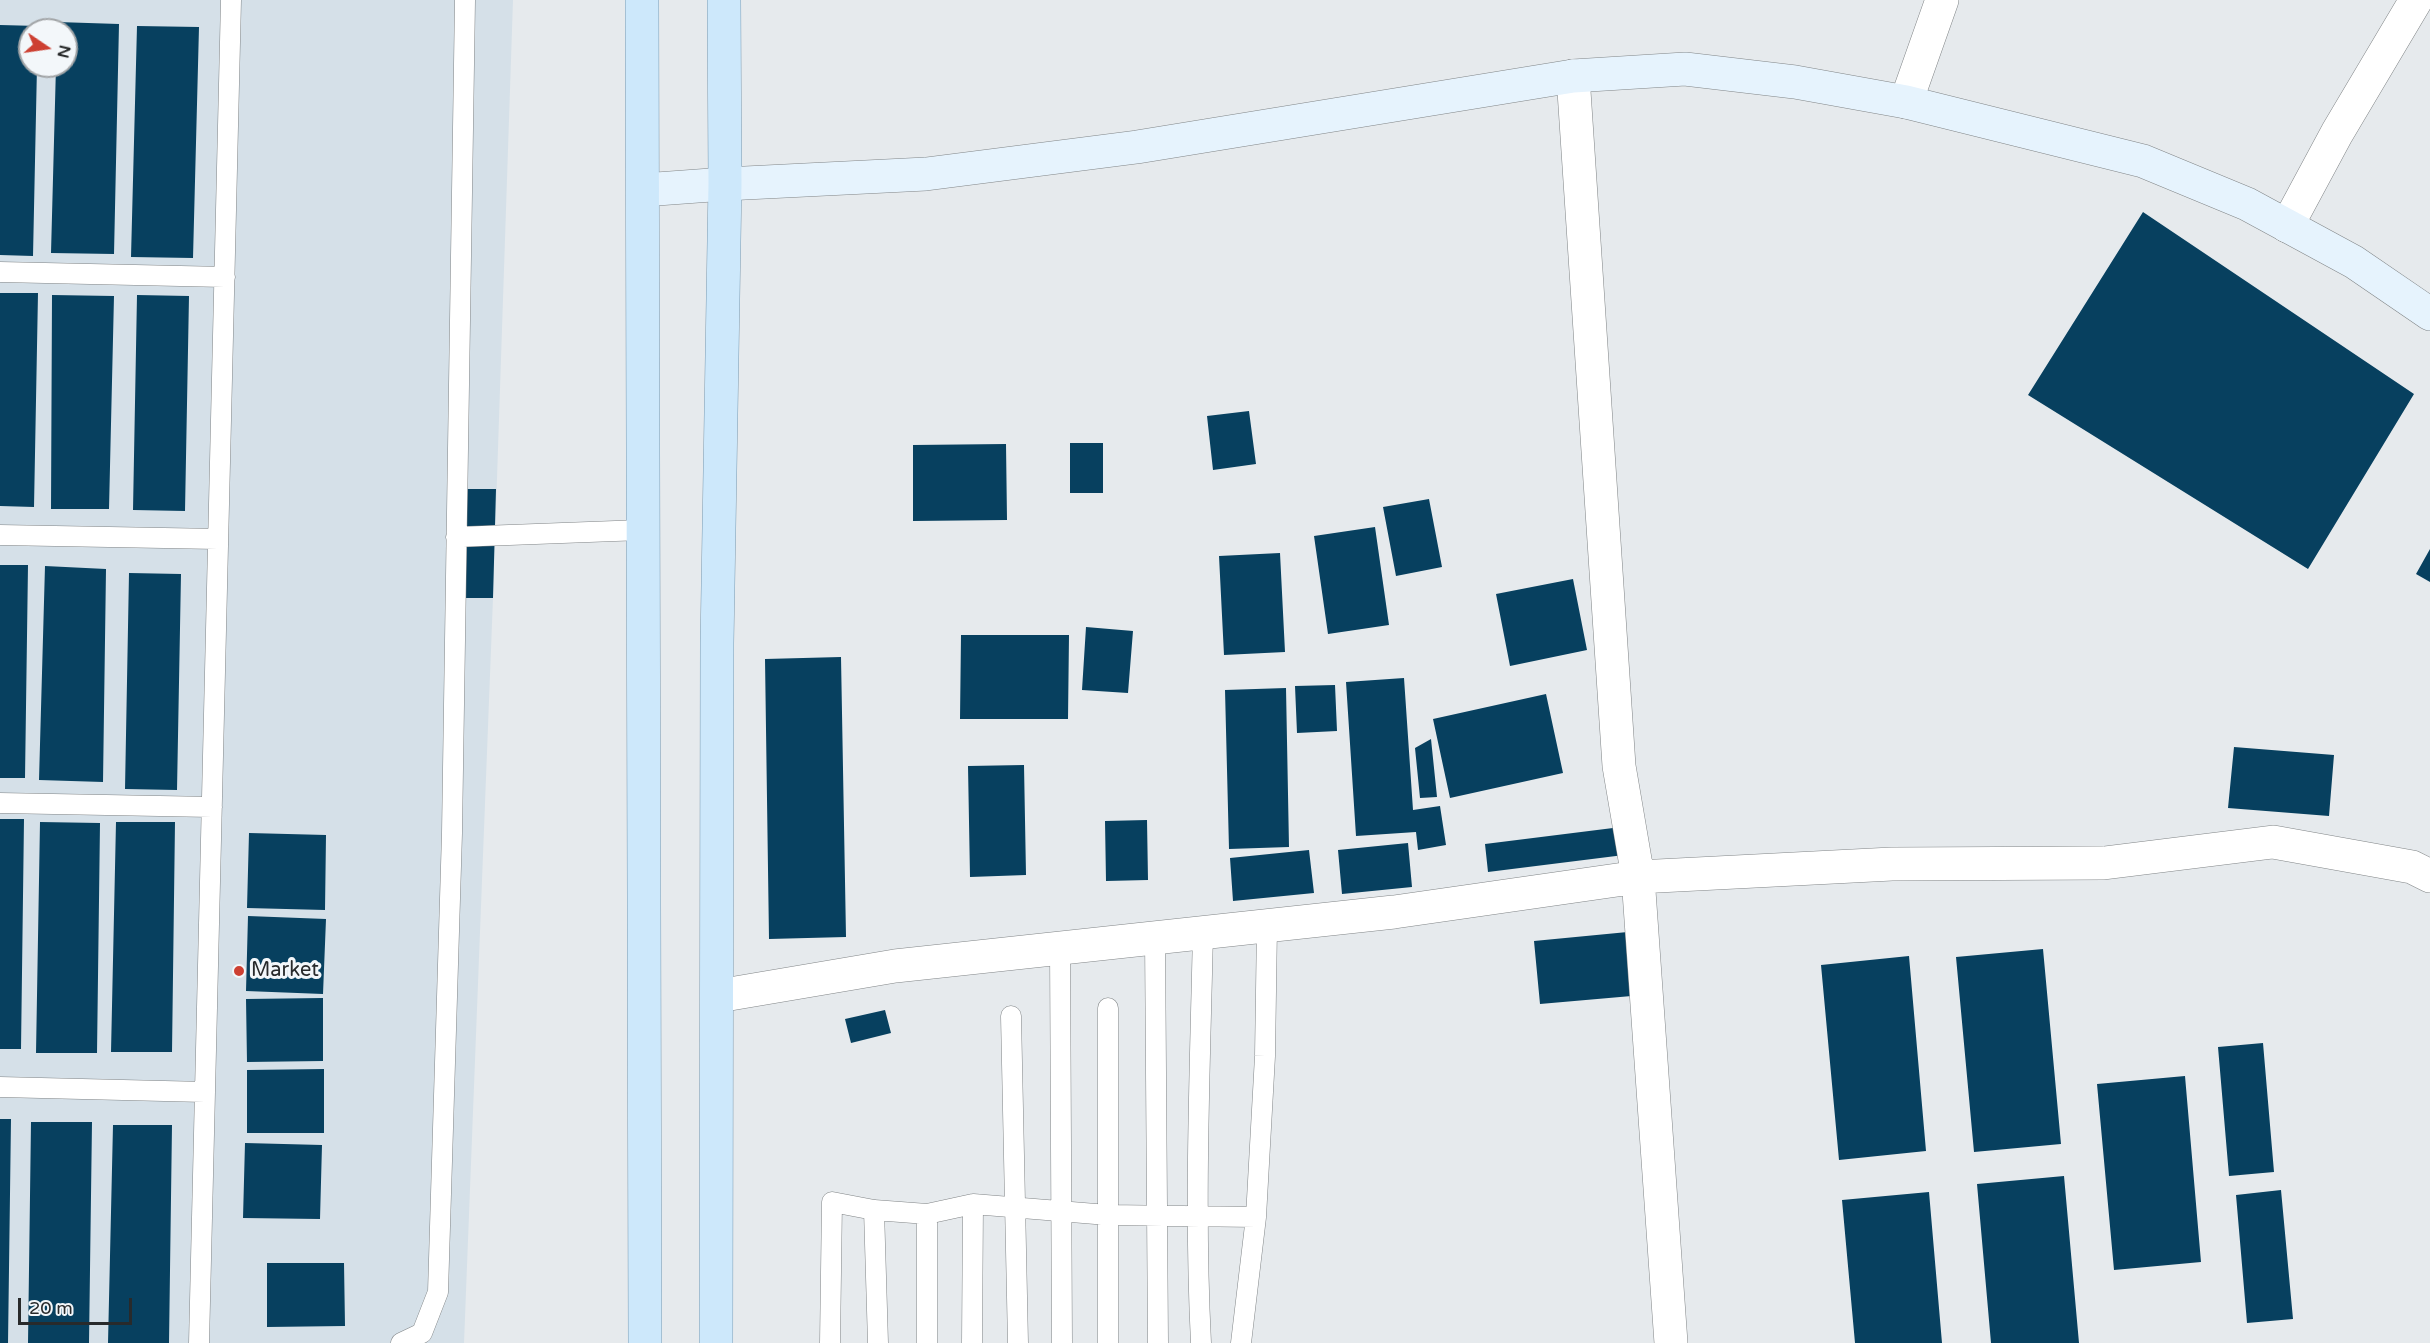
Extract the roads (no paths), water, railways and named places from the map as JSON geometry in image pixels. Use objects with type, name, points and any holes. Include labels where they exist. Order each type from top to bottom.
[{"type":"main road","points":[[642,0],[645,1343]]},
{"type":"main road","points":[[716,1343],[717,643],[725,184],[724,0]]},
{"type":"main road","points":[[644,190],[926,174],[1126,149],[1573,76],[1685,69],[1796,82],[1906,102],[2143,161],[2247,204],[2354,262],[2430,314]]},
{"type":"street","points":[[1906,102],[1942,0]]},
{"type":"street","points":[[2287,226],[2337,133],[2416,0]]},
{"type":"street","points":[[1573,76],[1619,766],[1638,877],[1671,1343]]},
{"type":"street","points":[[718,996],[895,966],[1394,912],[1638,877],[1892,864],[2104,863],[2273,842],[2412,867],[2430,876]]},
{"type":"lane","points":[[199,1343],[231,0]]},
{"type":"lane","points":[[401,1343],[423,1333],[438,1292],[452,833],[465,0]]},
{"type":"lane","points":[[0,272],[225,277]]},
{"type":"lane","points":[[456,537],[642,530]]},
{"type":"lane","points":[[0,535],[218,539]]},
{"type":"lane","points":[[0,803],[212,807]]},
{"type":"lane","points":[[1241,1343],[1256,1217],[1265,1056],[1267,926]]},
{"type":"lane","points":[[1201,1343],[1198,1217],[1203,932]]},
{"type":"lane","points":[[1155,937],[1158,1343]]},
{"type":"lane","points":[[1060,948],[1062,1343]]},
{"type":"lane","points":[[1108,1008],[1108,1343]]},
{"type":"lane","points":[[1011,1016],[1018,1343]]},
{"type":"lane","points":[[0,1087],[205,1092]]},
{"type":"lane","points":[[830,1343],[832,1202],[874,1210],[927,1214],[973,1204],[1108,1215],[1256,1217]]},
{"type":"lane","points":[[972,1343],[973,1204]]},
{"type":"lane","points":[[874,1210],[878,1343]]},
{"type":"lane","points":[[927,1214],[927,1343]]},
{"type":"place","name":"Market","points":[[239,971]]}]
